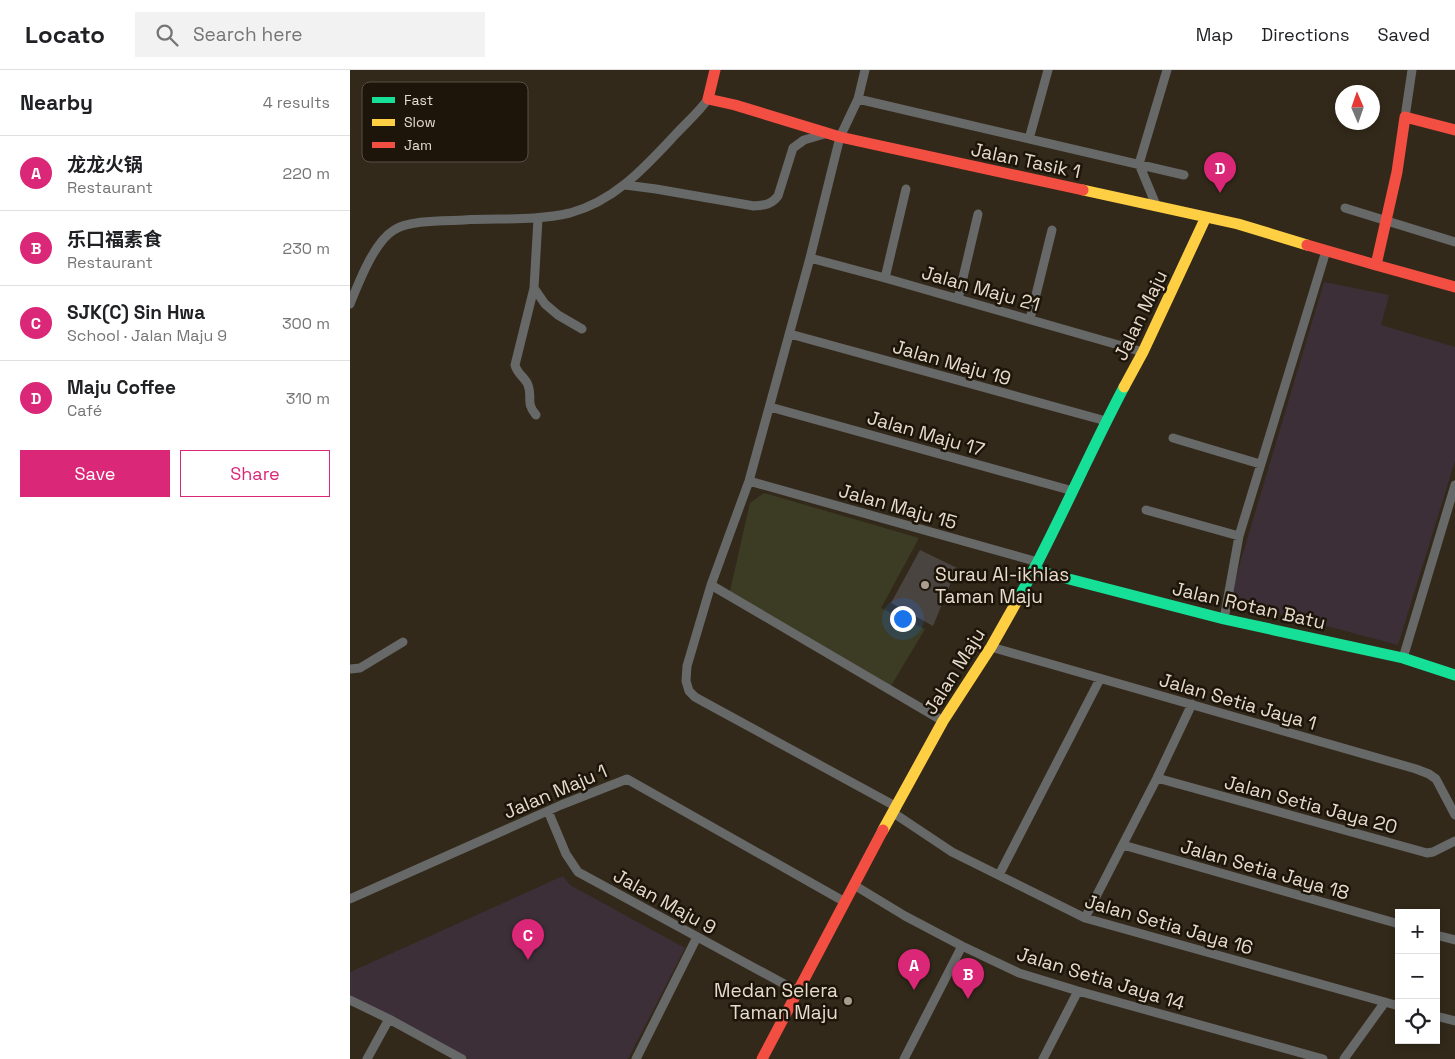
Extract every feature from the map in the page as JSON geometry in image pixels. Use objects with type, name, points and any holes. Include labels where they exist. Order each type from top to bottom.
[{"type":"street","points":[[350,304],[375,249],[385,236],[396,228],[412,224],[480,219],[538,218],[571,212],[596,202],[625,185],[642,170],[708,99],[715,70]]},
{"type":"street","points":[[865,70],[858,99],[840,137],[790,334],[749,481],[711,585],[943,721]]},
{"type":"street","points":[[1029,139],[1048,70]]},
{"type":"street","points":[[1156,205],[1139,164],[1167,70]]},
{"type":"street","points":[[1376,265],[1397,172],[1412,70]]},
{"type":"street","name":"Jalan Tasik 1","points":[[708,99],[840,137],[1238,224],[1455,287]]},
{"type":"street","points":[[858,99],[1184,175]]},
{"type":"street","points":[[1405,117],[1455,130]]},
{"type":"street","points":[[625,185],[656,188],[754,206],[767,205],[774,202],[778,196],[793,148],[804,140],[828,133]]},
{"type":"street","points":[[885,278],[906,189]]},
{"type":"street","points":[[1345,208],[1455,242]]},
{"type":"street","points":[[958,299],[978,214]]},
{"type":"street","name":"Jalan Maju","points":[[762,1059],[894,809],[943,721],[991,647],[1036,566],[1106,421],[1143,352],[1206,217]]},
{"type":"street","points":[[536,415],[530,408],[528,385],[516,370],[515,365],[534,288],[538,218]]},
{"type":"street","points":[[1030,319],[1052,230]]},
{"type":"street","points":[[1224,619],[1239,536],[1326,251]]},
{"type":"street","name":"Jalan Maju 21","points":[[810,258],[1143,352]]},
{"type":"street","points":[[534,288],[545,304],[558,315],[582,330]]},
{"type":"street","name":"Jalan Maju 19","points":[[790,334],[1106,421]]},
{"type":"street","name":"Jalan Maju 17","points":[[770,407],[1073,491]]},
{"type":"street","points":[[1173,438],[1260,464]]},
{"type":"street","name":"Jalan Maju 15","points":[[749,481],[1036,566]]},
{"type":"street","points":[[1403,658],[1455,485]]},
{"type":"street","points":[[1146,510],[1239,536]]},
{"type":"street","name":"Jalan Rotan Batu","points":[[1036,566],[1224,619],[1403,658],[1455,675]]},
{"type":"street","name":"Jalan Setia Jaya 16","points":[[711,585],[687,666],[686,681],[688,691],[695,697],[894,809],[952,852],[1084,918],[1395,1005]]},
{"type":"street","points":[[350,669],[360,668],[403,642]]},
{"type":"street","name":"Jalan Setia Jaya 1","points":[[991,647],[1407,766],[1429,774],[1436,780],[1455,815]]},
{"type":"street","points":[[999,875],[1100,679]]},
{"type":"street","points":[[1084,918],[1157,778],[1192,704]]},
{"type":"street","name":"Jalan Setia Jaya 20","points":[[1157,778],[1427,853],[1455,841]]},
{"type":"street","name":"Jalan Maju 1","points":[[350,899],[548,811],[628,779],[845,902]]},
{"type":"street","name":"Jalan Maju 9","points":[[548,811],[566,854],[578,872],[797,991]]},
{"type":"street","name":"Jalan Setia Jaya 18","points":[[1123,845],[1395,923]]},
{"type":"street","name":"Jalan Setia Jaya 14","points":[[854,885],[905,916],[1019,973],[1323,1059]]},
{"type":"street","points":[[1440,935],[1455,940]]},
{"type":"street","points":[[636,1059],[697,937]]},
{"type":"street","points":[[904,1059],[962,946]]},
{"type":"street","points":[[1043,1059],[1078,991]]},
{"type":"street","points":[[350,1000],[462,1059]]},
{"type":"street","points":[[1344,1059],[1385,1002]]},
{"type":"street","points":[[1440,1017],[1455,1021]]},
{"type":"street","points":[[366,1059],[389,1019]]},
{"type":"shaded area","points":[[1324,282],[1389,295],[1381,325],[1455,347],[1455,461],[1398,645],[1229,600]]},
{"type":"shaded area","points":[[764,493],[919,538],[881,608],[925,629],[891,686],[730,591],[750,503]]},
{"type":"shaded area","points":[[563,876],[570,885],[685,948],[628,1059],[469,1059],[350,996],[350,972]]},
{"type":"building","name":"Surau Al-ikhlas Taman Maju","points":[[920,550],[957,568],[933,626],[891,603]]},
{"type":"traffic: fast","points":[[1017,601],[1124,387]]},
{"type":"traffic: fast","points":[[1034,570],[1224,619],[1403,658],[1455,675]]},
{"type":"traffic: slow","points":[[1083,190],[1238,224],[1307,245]]},
{"type":"traffic: slow","points":[[1124,387],[1143,352],[1206,217]]},
{"type":"traffic: slow","points":[[883,830],[943,721],[991,647],[1017,601]]},
{"type":"traffic: jam","points":[[715,70],[708,99],[735,105],[840,137],[1083,190]]},
{"type":"traffic: jam","points":[[1307,245],[1376,265],[1397,172],[1405,117],[1455,130]]},
{"type":"traffic: jam","points":[[1376,265],[1455,287]]},
{"type":"traffic: jam","points":[[762,1059],[883,830]]},
{"type":"place","name":"Maju Coffee","points":[[1220,193]]},
{"type":"place","name":"Surau Al-ikhlas Taman Maju","points":[[925,585]]},
{"type":"place","name":"SJK(C) Sin Hwa","points":[[528,960]]},
{"type":"place","name":"龙龙火锅","points":[[914,990]]},
{"type":"place","name":"乐口福素食","points":[[968,999]]},
{"type":"place","name":"Medan Selera Taman Maju","points":[[848,1001]]}]
